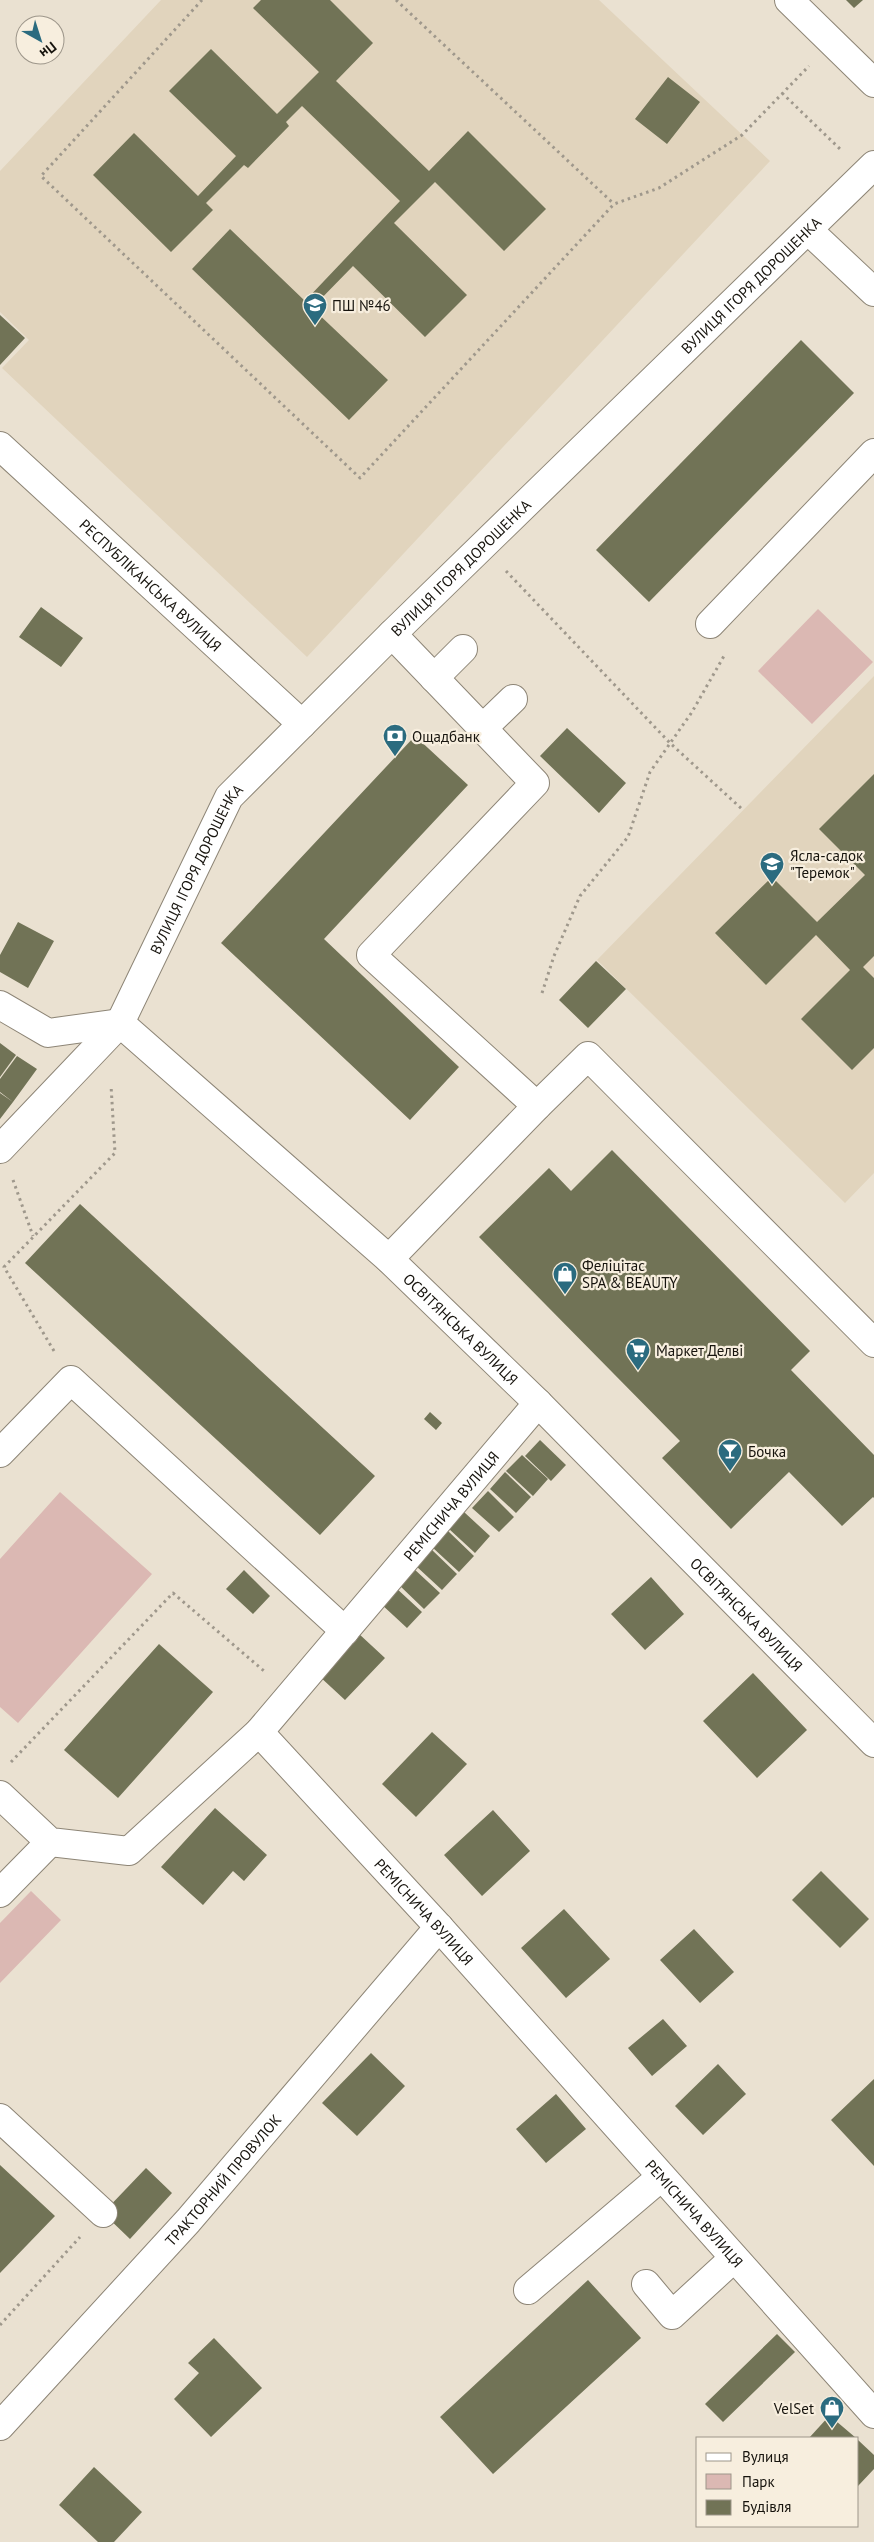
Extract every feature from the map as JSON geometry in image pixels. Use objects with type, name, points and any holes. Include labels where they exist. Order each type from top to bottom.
[{"type":"street","points":[[789,0],[874,83]]},
{"type":"street","name":"ВУЛИЦЯ ІГОРЯ ДОРОШЕНКА","points":[[0,1148],[129,1032],[229,797],[392,634],[870,170]]},
{"type":"street","points":[[808,230],[874,292]]},
{"type":"street","name":"РЕСПУБЛІКАНСЬКА ВУЛИЦЯ","points":[[0,446],[302,724]]},
{"type":"street","points":[[710,624],[874,453]]},
{"type":"street","points":[[392,634],[535,783],[371,955],[537,1106]]},
{"type":"street","points":[[434,678],[463,649]]},
{"type":"street","points":[[483,728],[513,699]]},
{"type":"street","points":[[0,1005],[48,1033],[129,1032]]},
{"type":"street","name":"ОСВІТЯНСЬКА ВУЛИЦЯ","points":[[129,1032],[389,1259],[538,1404],[874,1743]]},
{"type":"street","points":[[389,1259],[588,1056],[874,1343]]},
{"type":"street","points":[[0,1453],[72,1380],[345,1631]]},
{"type":"street","name":"РЕМІСНИЧА ВУЛИЦЯ","points":[[538,1404],[259,1732],[438,1928],[874,2414]]},
{"type":"street","points":[[0,1795],[50,1842],[129,1851],[259,1732]]},
{"type":"street","points":[[0,1893],[50,1842]]},
{"type":"street","name":"ТРАКТОРНИЙ ПРОВУЛОК","points":[[0,2426],[188,2221],[438,1928]]},
{"type":"street","points":[[0,2118],[103,2213]]},
{"type":"street","points":[[528,2290],[662,2177]]},
{"type":"street","points":[[646,2284],[672,2315],[734,2258]]},
{"type":"path","points":[[202,0],[41,176],[360,478],[614,204],[659,188],[742,135],[832,42]]},
{"type":"path","points":[[396,0],[614,204]]},
{"type":"path","points":[[782,93],[870,170]]},
{"type":"path","points":[[502,567],[670,743],[743,810]]},
{"type":"path","points":[[542,992],[554,956],[580,896],[628,837],[650,772],[692,712],[726,653]]},
{"type":"path","points":[[72,1380],[4,1267],[115,1153],[110,1072],[129,1032]]},
{"type":"path","points":[[0,1148],[33,1236]]},
{"type":"path","points":[[7,1767],[173,1593],[291,1695]]},
{"type":"path","points":[[0,2325],[103,2213]]},
{"type":"shaded area","name":"ПШ №46","points":[[161,0],[599,0],[770,161],[307,657],[2,368],[29,340],[0,312],[0,171]]},
{"type":"shaded area","name":"Ясла-садок \"Теремок\"","points":[[874,676],[874,1173],[845,1203],[597,960]]},
{"type":"green space","points":[[818,609],[873,662],[812,724],[758,671]]},
{"type":"green space","points":[[60,1492],[152,1574],[18,1723],[0,1707],[0,1559]]},
{"type":"green space","points":[[31,1891],[61,1920],[0,1983],[0,1923]]},
{"type":"building","points":[[261,0],[330,0],[373,43],[336,81],[429,171],[468,131],[546,209],[504,251],[435,182],[394,223],[467,295],[425,337],[353,266],[312,308],[388,380],[349,420],[192,269],[230,229],[305,301],[400,201],[302,106],[286,122],[289,126],[248,168],[244,165],[206,203],[213,210],[171,252],[93,175],[134,133],[198,196],[236,156],[169,91],[211,49],[277,114],[319,72],[253,8]]},
{"type":"building","points":[[846,0],[863,0],[854,8]]},
{"type":"building","points":[[668,77],[700,102],[667,144],[635,119]]},
{"type":"building","points":[[0,315],[25,338],[0,365]]},
{"type":"building","points":[[801,340],[854,393],[649,602],[596,550]]},
{"type":"building","points":[[41,607],[83,638],[61,667],[19,637]]},
{"type":"building","points":[[567,728],[626,783],[599,813],[540,756]]},
{"type":"building","points":[[415,736],[468,785],[324,939],[459,1067],[410,1120],[221,943]]},
{"type":"building","points":[[874,774],[874,956],[863,967],[874,978],[874,1048],[852,1070],[801,1019],[850,970],[816,935],[766,985],[715,933],[772,877],[817,922],[865,875],[819,829]]},
{"type":"building","points":[[18,922],[54,941],[28,988],[0,972],[0,955]]},
{"type":"building","points":[[596,961],[626,989],[588,1028],[559,1000]]},
{"type":"building","points":[[0,1043],[16,1055],[0,1077]]},
{"type":"building","points":[[17,1056],[37,1069],[13,1102],[0,1092],[0,1079]]},
{"type":"building","points":[[0,1093],[13,1102],[0,1119]]},
{"type":"building","points":[[612,1150],[810,1351],[791,1370],[874,1455],[874,1498],[842,1526],[789,1472],[731,1529],[662,1458],[680,1441],[479,1237],[549,1168],[571,1191]]},
{"type":"building","points":[[80,1204],[375,1476],[320,1535],[25,1263]]},
{"type":"building","points":[[430,1412],[442,1423],[436,1430],[424,1419]]},
{"type":"building","points":[[540,1440],[566,1465],[551,1481],[525,1456]]},
{"type":"building","points":[[522,1455],[548,1479],[533,1496],[506,1471]]},
{"type":"building","points":[[505,1472],[531,1497],[516,1513],[490,1489]]},
{"type":"building","points":[[488,1491],[514,1517],[499,1532],[472,1508]]},
{"type":"building","points":[[464,1512],[490,1536],[475,1553],[448,1528]]},
{"type":"building","points":[[448,1531],[474,1556],[459,1572],[432,1547]]},
{"type":"building","points":[[431,1549],[457,1574],[442,1590],[416,1566]]},
{"type":"building","points":[[413,1568],[440,1593],[424,1609],[398,1584]]},
{"type":"building","points":[[244,1570],[270,1596],[253,1614],[226,1589]]},
{"type":"building","points":[[651,1577],[684,1614],[645,1650],[611,1614]]},
{"type":"building","points":[[395,1587],[422,1612],[407,1628],[380,1603]]},
{"type":"building","points":[[358,1633],[385,1658],[345,1700],[318,1675]]},
{"type":"building","points":[[159,1644],[213,1692],[118,1798],[64,1750]]},
{"type":"building","points":[[753,1673],[807,1730],[757,1778],[703,1721]]},
{"type":"building","points":[[432,1732],[467,1764],[416,1817],[382,1784]]},
{"type":"building","points":[[215,1808],[267,1855],[244,1881],[233,1871],[203,1905],[161,1867]]},
{"type":"building","points":[[493,1810],[530,1851],[482,1896],[444,1855]]},
{"type":"building","points":[[821,1871],[869,1919],[840,1948],[792,1900]]},
{"type":"building","points":[[564,1909],[610,1959],[566,1998],[521,1948]]},
{"type":"building","points":[[694,1929],[734,1972],[700,2003],[660,1960]]},
{"type":"building","points":[[663,2019],[687,2046],[652,2076],[628,2048]]},
{"type":"building","points":[[371,2053],[405,2086],[357,2136],[322,2103]]},
{"type":"building","points":[[718,2064],[746,2094],[703,2135],[675,2106]]},
{"type":"building","points":[[874,2079],[874,2166],[831,2120]]},
{"type":"building","points":[[556,2094],[586,2129],[546,2163],[516,2129]]},
{"type":"building","points":[[0,2165],[55,2216],[0,2273]]},
{"type":"building","points":[[146,2168],[172,2193],[130,2239],[103,2213]]},
{"type":"building","points":[[588,2280],[641,2338],[493,2474],[440,2417]]},
{"type":"building","points":[[777,2334],[795,2352],[723,2422],[705,2404]]},
{"type":"building","points":[[214,2338],[262,2388],[211,2437],[174,2399],[199,2373],[188,2363]]},
{"type":"building","name":"VelSet","points":[[830,2415],[855,2437],[810,2437]]},
{"type":"building","points":[[859,2441],[874,2455],[874,2469],[859,2485]]},
{"type":"building","points":[[94,2467],[142,2512],[114,2542],[98,2542],[59,2505]]},
{"type":"place","name":"ПШ №46","points":[[315,326]]},
{"type":"place","name":"Ощадбанк","points":[[395,757]]},
{"type":"place","name":"Ясла-садок \"Теремок\"","points":[[772,885]]},
{"type":"place","name":"Феліцітас SPA & BEAUTY","points":[[565,1295]]},
{"type":"place","name":"Маркет Делві","points":[[638,1371]]},
{"type":"place","name":"Бочка","points":[[730,1472]]},
{"type":"place","name":"VelSet","points":[[832,2429]]}]
